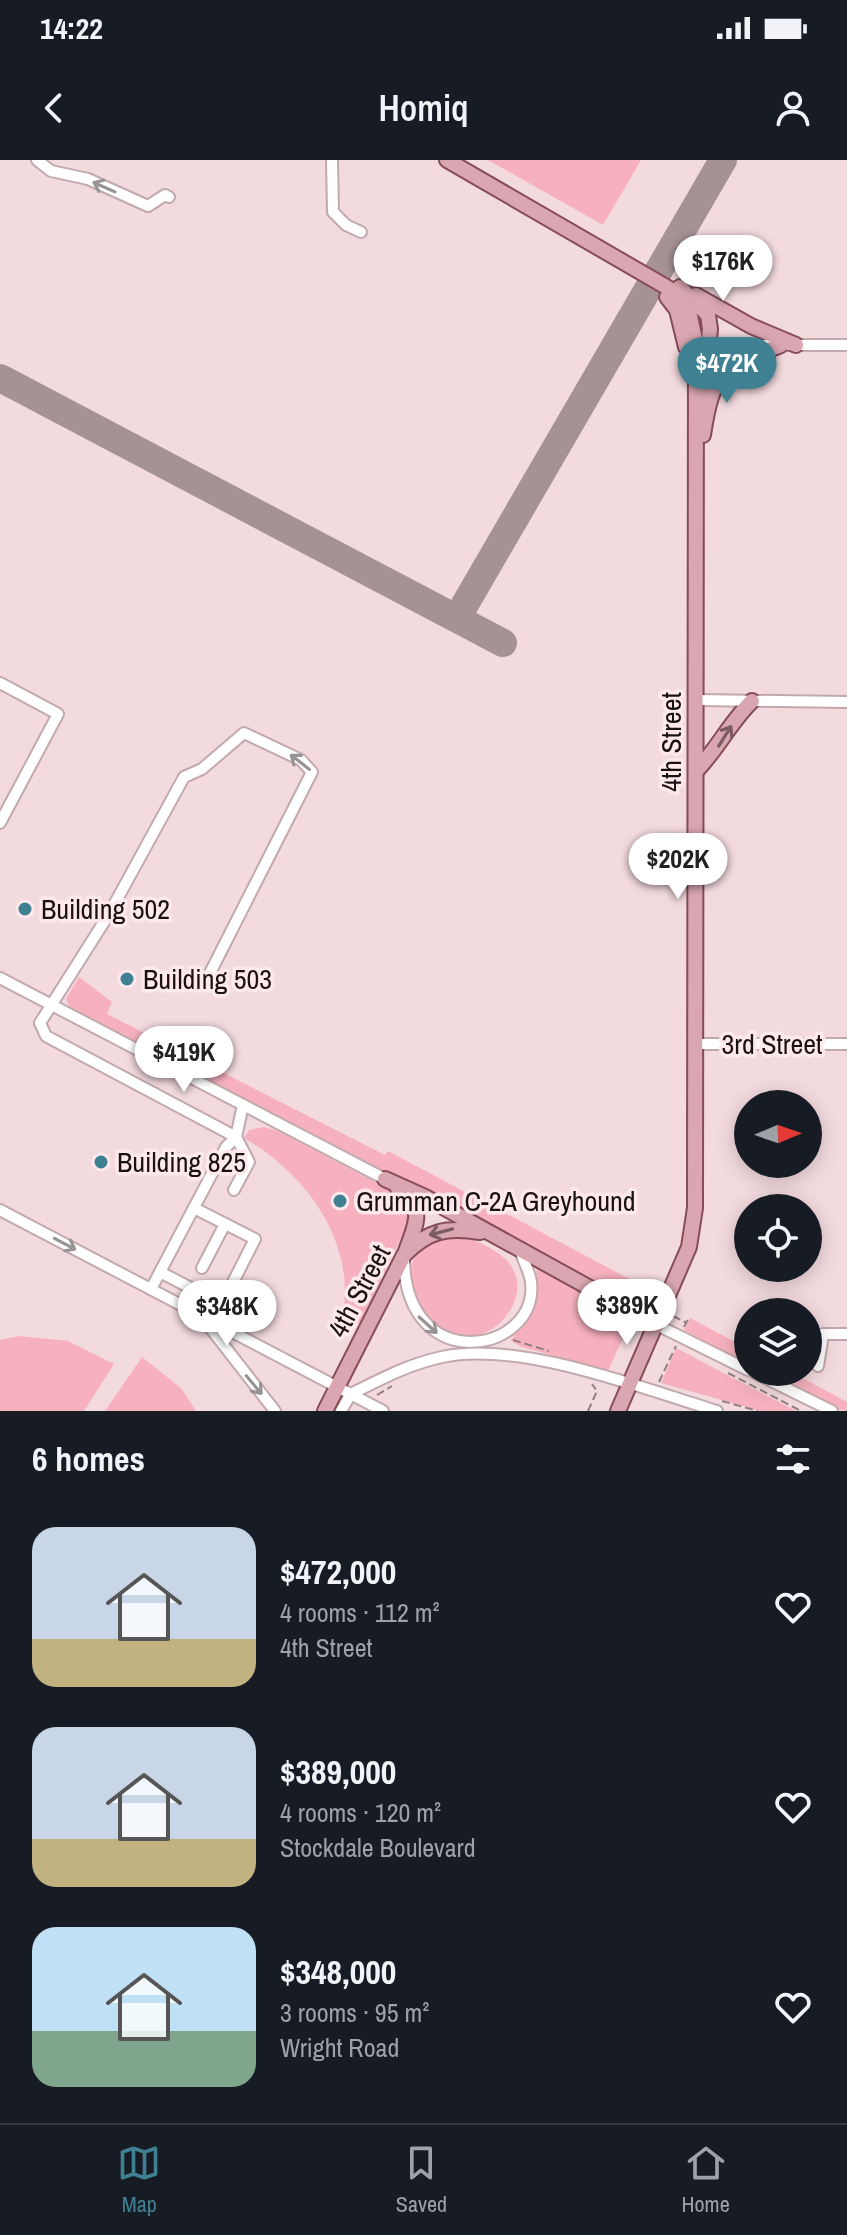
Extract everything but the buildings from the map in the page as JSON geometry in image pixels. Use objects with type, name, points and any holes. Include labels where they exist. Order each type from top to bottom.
[{"type":"main road","points":[[449,161],[675,292],[689,311],[702,345]]},
{"type":"main road","points":[[662,284],[680,287],[789,345]]},
{"type":"main road","points":[[662,284],[677,310],[685,335],[696,479]]},
{"type":"main road","points":[[680,287],[708,315],[702,345]]},
{"type":"main road","name":"4th Street","points":[[618,1411],[689,1247],[695,1208],[696,479],[702,345]]},
{"type":"main road","points":[[696,479],[712,388],[728,368],[789,345]]},
{"type":"main road","points":[[697,770],[716,751],[739,714],[752,701]]},
{"type":"main road","points":[[385,1179],[425,1197],[521,1253],[657,1325]]},
{"type":"main road","points":[[385,1179],[411,1199],[417,1210],[417,1220],[404,1255]]},
{"type":"main road","name":"4th Street","points":[[325,1411],[345,1390],[404,1255],[416,1242],[437,1231],[454,1228],[484,1232]]},
{"type":"street","points":[[37,160],[51,171],[88,179],[148,206],[165,195],[169,197]]},
{"type":"street","points":[[332,160],[333,212],[346,225],[361,232]]},
{"type":"street","points":[[702,345],[847,345]]},
{"type":"street","points":[[0,683],[58,714],[0,823]]},
{"type":"street","points":[[697,700],[847,702]]},
{"type":"street","points":[[209,975],[312,772],[301,760],[244,733],[202,769],[184,777],[109,914],[40,1023],[46,1036],[236,1137],[249,1162],[234,1190]]},
{"type":"street","points":[[0,978],[385,1179]]},
{"type":"street","name":"3rd Street","points":[[697,1044],[847,1044]]},
{"type":"street","points":[[151,1289],[226,1147],[236,1137],[243,1105]]},
{"type":"street","points":[[160,1272],[206,1296],[210,1288],[226,1296],[255,1239],[194,1208]]},
{"type":"street","points":[[0,1210],[383,1411]]},
{"type":"street","points":[[202,1268],[225,1224]]},
{"type":"street","points":[[345,1390],[512,1329],[522,1317],[532,1283],[521,1253]]},
{"type":"street","points":[[404,1255],[406,1293],[420,1319],[439,1335],[480,1341],[631,1385],[717,1406]]},
{"type":"street","points":[[199,1314],[275,1411]]},
{"type":"street","points":[[657,1325],[734,1363]]},
{"type":"street","points":[[822,1340],[823,1334],[847,1334]]},
{"type":"street","points":[[444,1356],[487,1352],[526,1356]]},
{"type":"street","points":[[781,1386],[832,1411]]},
{"type":"street","points":[[341,1411],[345,1390]]},
{"type":"path","points":[[659,1383],[675,1345]]},
{"type":"path","points":[[717,1367],[801,1411]]},
{"type":"path","points":[[581,1381],[594,1384],[597,1391],[588,1411]]},
{"type":"path","points":[[373,1397],[393,1386]]},
{"type":"path","points":[[717,1406],[758,1411]]},
{"type":"shaded area","points":[[488,160],[641,160],[603,225]]},
{"type":"shaded area","points":[[79,977],[112,1002],[107,1014],[385,1155],[388,1151],[637,1283],[635,1287],[642,1290],[636,1302],[70,1008],[66,999]]},
{"type":"shaded area","points":[[264,1127],[278,1131],[392,1191],[408,1206],[410,1219],[360,1323],[350,1324],[345,1320],[345,1281],[340,1254],[322,1214],[310,1195],[280,1163],[244,1138],[249,1130]]},
{"type":"shaded area","points":[[460,1235],[499,1254],[509,1263],[516,1276],[514,1303],[507,1315],[485,1333],[471,1337],[453,1336],[428,1324],[408,1282],[414,1259],[424,1246]]},
{"type":"shaded area","points":[[537,1267],[631,1320],[608,1371],[522,1347],[511,1341],[532,1306]]},
{"type":"shaded area","points":[[690,1318],[734,1342],[734,1357],[684,1330]]},
{"type":"shaded area","points":[[19,1336],[68,1341],[114,1364],[84,1411],[0,1411],[0,1340]]},
{"type":"shaded area","points":[[676,1348],[734,1378],[734,1386],[748,1386],[796,1411],[761,1411],[661,1383]]},
{"type":"shaded area","points":[[142,1357],[181,1388],[196,1411],[105,1411]]},
{"type":"shaded area","points":[[789,1386],[817,1386],[847,1402],[847,1411],[829,1407]]},
{"type":"taxiway","points":[[457,618],[723,160]]},
{"type":"taxiway","points":[[0,378],[503,643]]},
{"type":"place","name":"Building 502","points":[[25,909]]},
{"type":"place","name":"Building 503","points":[[127,979]]},
{"type":"place","name":"Building 825","points":[[101,1162]]},
{"type":"place","name":"Grumman C-2A Greyhound","points":[[340,1201]]}]
